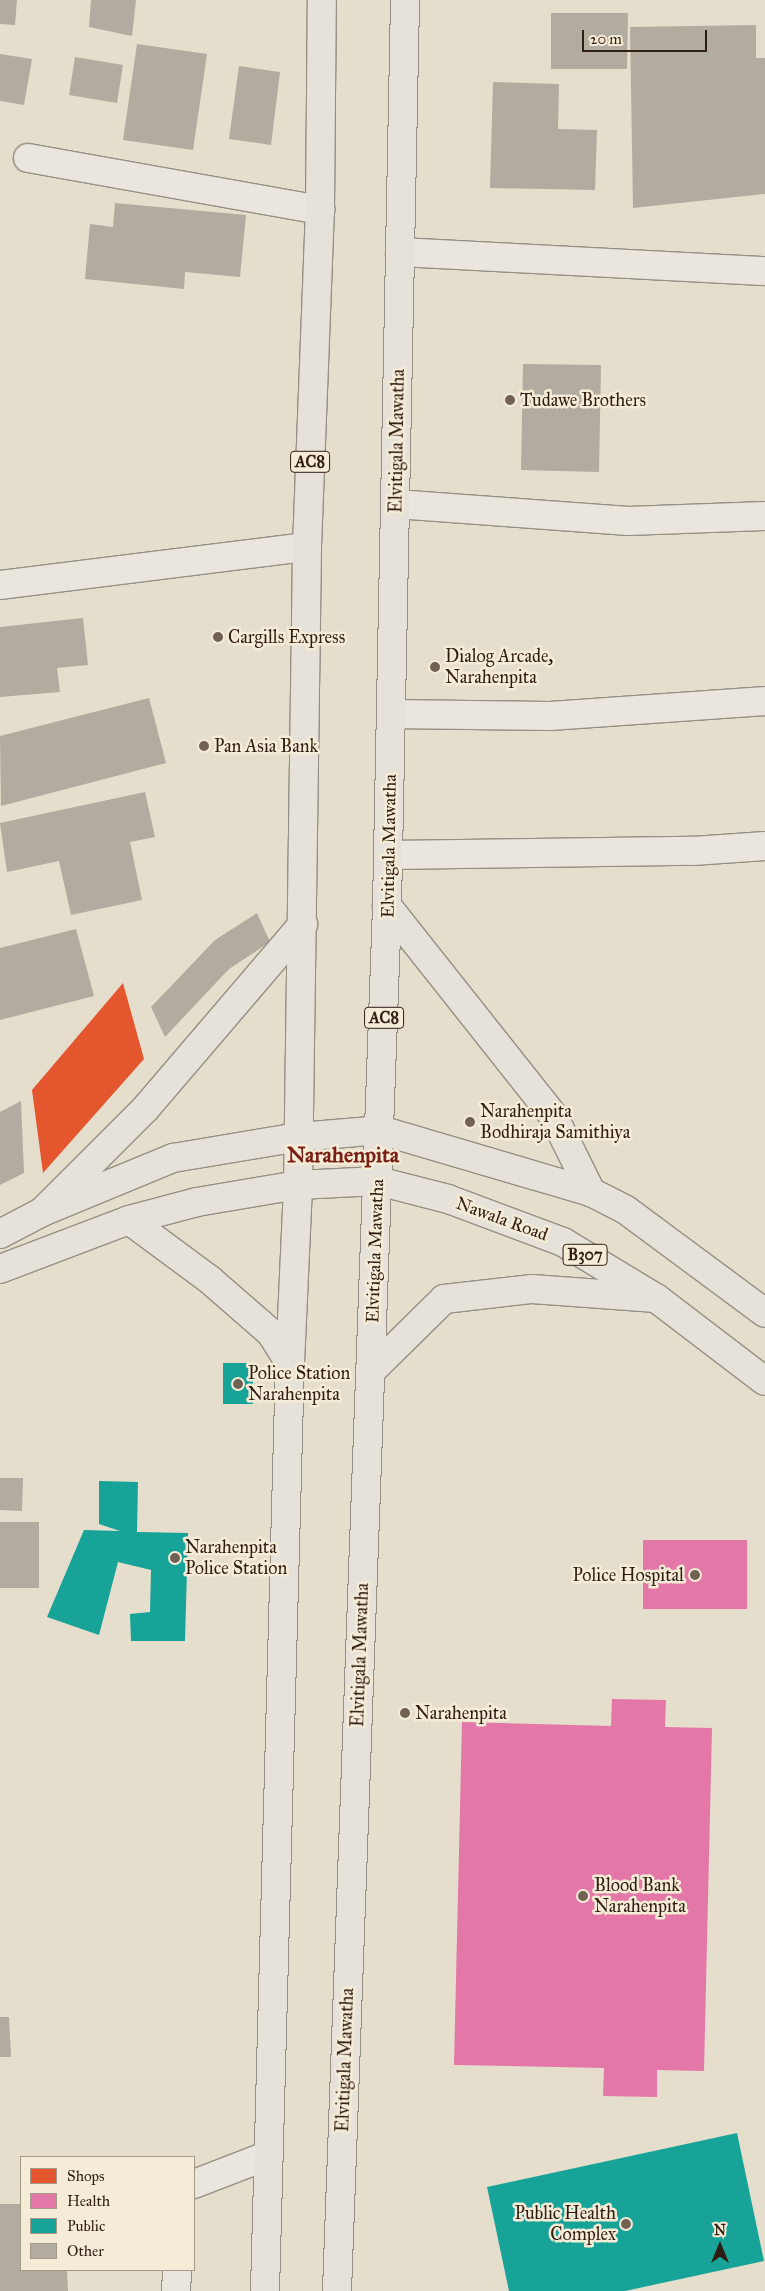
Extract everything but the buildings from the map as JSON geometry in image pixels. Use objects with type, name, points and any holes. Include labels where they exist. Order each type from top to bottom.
[{"type":"main road","name":"AC8","points":[[299,1137],[306,547],[320,210],[322,0]]},
{"type":"main road","name":"Elvitigala Mawatha","points":[[337,2291],[389,855],[406,0]]},
{"type":"main road","points":[[387,906],[554,1117],[591,1192]]},
{"type":"main road","points":[[42,1212],[146,1108],[303,924]]},
{"type":"main road","points":[[0,1234],[42,1212],[173,1158],[299,1137],[380,1130],[591,1192],[626,1210],[765,1314]]},
{"type":"main road","points":[[265,2291],[290,1363],[299,1137]]},
{"type":"main road","name":"Nawala Road","points":[[0,1269],[129,1220],[197,1202],[298,1185],[378,1181],[448,1199],[563,1242],[656,1298],[765,1381]]},
{"type":"main road","points":[[129,1220],[210,1280],[271,1333],[290,1363]]},
{"type":"main road","points":[[370,1372],[444,1299],[532,1290],[656,1298]]},
{"type":"street","points":[[28,158],[320,210]]},
{"type":"street","points":[[400,252],[765,271]]},
{"type":"street","points":[[396,504],[628,521],[765,516]]},
{"type":"street","points":[[0,585],[306,547]]},
{"type":"street","points":[[392,714],[550,716],[765,701]]},
{"type":"street","points":[[389,855],[693,851],[765,846]]},
{"type":"street","points":[[195,2184],[268,2155]]},
{"type":"street","points":[[176,2291],[177,2271]]},
{"type":"place","name":"Tudawe Brothers","points":[[510,400]]},
{"type":"place","name":"Cargills Express","points":[[218,637]]},
{"type":"place","name":"Dialog Arcade, Narahenpita","points":[[435,667]]},
{"type":"place","name":"Pan Asia Bank","points":[[204,746]]},
{"type":"place","name":"Narahenpita Bodhiraja Samithiya","points":[[470,1122]]},
{"type":"place","name":"Police Station Narahenpita","points":[[238,1384]]},
{"type":"place","name":"Narahenpita Police Station","points":[[175,1558]]},
{"type":"place","name":"Police Hospital","points":[[695,1575]]},
{"type":"place","name":"Narahenpita","points":[[405,1713]]},
{"type":"place","name":"Blood Bank Narahenpita","points":[[583,1896]]},
{"type":"place","name":"Public Health Complex","points":[[626,2224]]},
{"type":"district","name":"Narahenpita","points":[[343,1155]]}]
